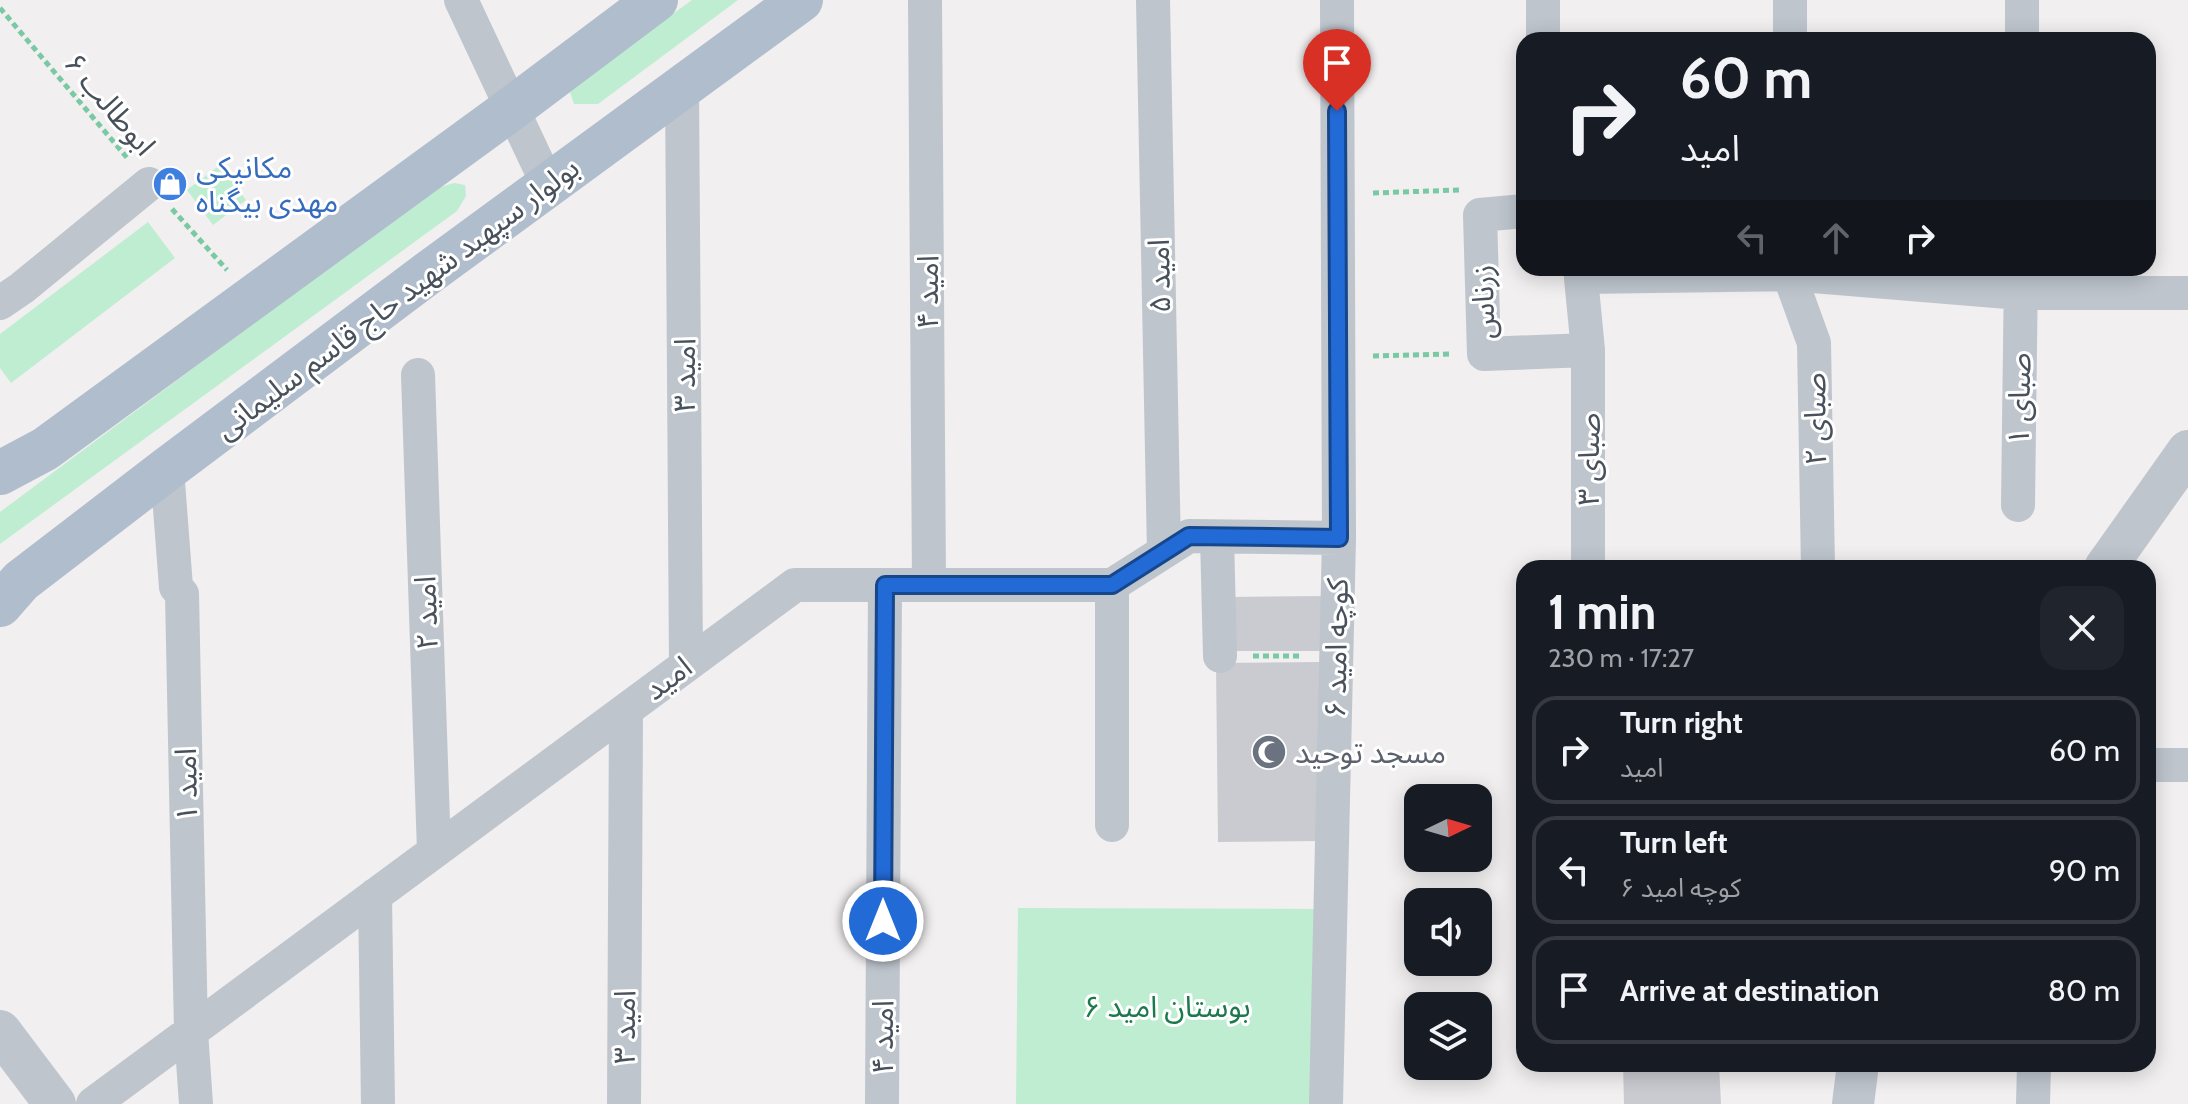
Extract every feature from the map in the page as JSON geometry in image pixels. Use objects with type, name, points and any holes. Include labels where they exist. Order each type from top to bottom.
[{"type":"main road","points":[[0,473],[45,449],[656,0]]},
{"type":"main road","name":"بولوار سپهبد شهید حاج قاسم سلیمانی","points":[[0,605],[21,581],[167,469],[682,85],[801,0]]},
{"type":"street","points":[[461,0],[548,185]]},
{"type":"street","name":"امید ۴","points":[[925,0],[929,585]]},
{"type":"street","name":"امید ۵","points":[[1153,0],[1164,552]]},
{"type":"street","name":"کوچه امید ۶","points":[[1326,1104],[1339,538],[1337,0]]},
{"type":"street","points":[[1543,0],[1543,32]]},
{"type":"street","points":[[1790,0],[1790,32]]},
{"type":"street","points":[[2022,0],[2022,32]]},
{"type":"street","name":"امید ۳","points":[[682,85],[686,665]]},
{"type":"street","points":[[0,303],[149,184]]},
{"type":"street","points":[[1480,215],[1516,212]]},
{"type":"street","name":"زرناس","points":[[1480,215],[1484,354],[1588,350]]},
{"type":"street","points":[[1581,276],[1588,350]]},
{"type":"street","name":"صبای ۲","points":[[1791,276],[1814,343],[1818,560]]},
{"type":"street","points":[[1904,276],[2188,293]]},
{"type":"street","name":"صبای ۱","points":[[2018,505],[2020,281]]},
{"type":"street","name":"صبای ۳","points":[[1588,350],[1588,560]]},
{"type":"street","name":"امید ۲","points":[[418,375],[434,852]]},
{"type":"street","points":[[2111,560],[2188,451]]},
{"type":"street","name":"امید ۱","points":[[167,469],[176,587],[182,594],[191,1032],[196,1104]]},
{"type":"street","points":[[1112,825],[1112,585],[1189,536],[1339,538]]},
{"type":"street","points":[[1217,537],[1220,656]]},
{"type":"street","name":"امید","points":[[93,1104],[795,585],[1112,585]]},
{"type":"street","name":"امید ۴","points":[[882,1104],[885,585]]},
{"type":"street","name":"امید ۳","points":[[624,1104],[626,710]]},
{"type":"street","points":[[2156,765],[2188,765]]},
{"type":"street","points":[[375,895],[378,1104]]},
{"type":"street","points":[[0,1031],[55,1104]]},
{"type":"street","points":[[1853,1104],[1857,1072]]},
{"type":"street","points":[[2033,1104],[2034,1072]]},
{"type":"path","name":"ابوطالب ۶","points":[[0,8],[149,184],[253,298]]},
{"type":"path","points":[[1337,194],[1474,190],[1480,215]]},
{"type":"path","points":[[1338,356],[1484,354]]},
{"type":"path","points":[[1220,656],[1336,656]]},
{"type":"green space","points":[[692,0],[738,0],[598,104],[574,104],[570,92]]},
{"type":"green space","points":[[220,165],[246,200],[213,225],[187,190]]},
{"type":"green space","points":[[454,183],[465,185],[466,196],[457,211],[0,544],[0,512],[434,189]]},
{"type":"green space","points":[[148,222],[175,258],[11,383],[0,368],[0,334]]},
{"type":"green space","name":"بوستان امید ۶","points":[[1018,908],[1320,909],[1315,1104],[1016,1104]]},
{"type":"building","points":[[1326,596],[1327,651],[1230,651],[1230,597]]},
{"type":"building","name":"مسجد توحید","points":[[1320,662],[1321,841],[1218,842],[1216,663]]},
{"type":"building","points":[[1623,1072],[1719,1072],[1721,1104],[1624,1104]]},
{"type":"place","name":"مکانیکی مهدی بیگناه","points":[[170,184]]},
{"type":"place","name":"مسجد توحید","points":[[1269,752]]},
{"type":"route","points":[[883,921],[885,585],[1112,585],[1189,536],[1339,538],[1337,111]]}]
